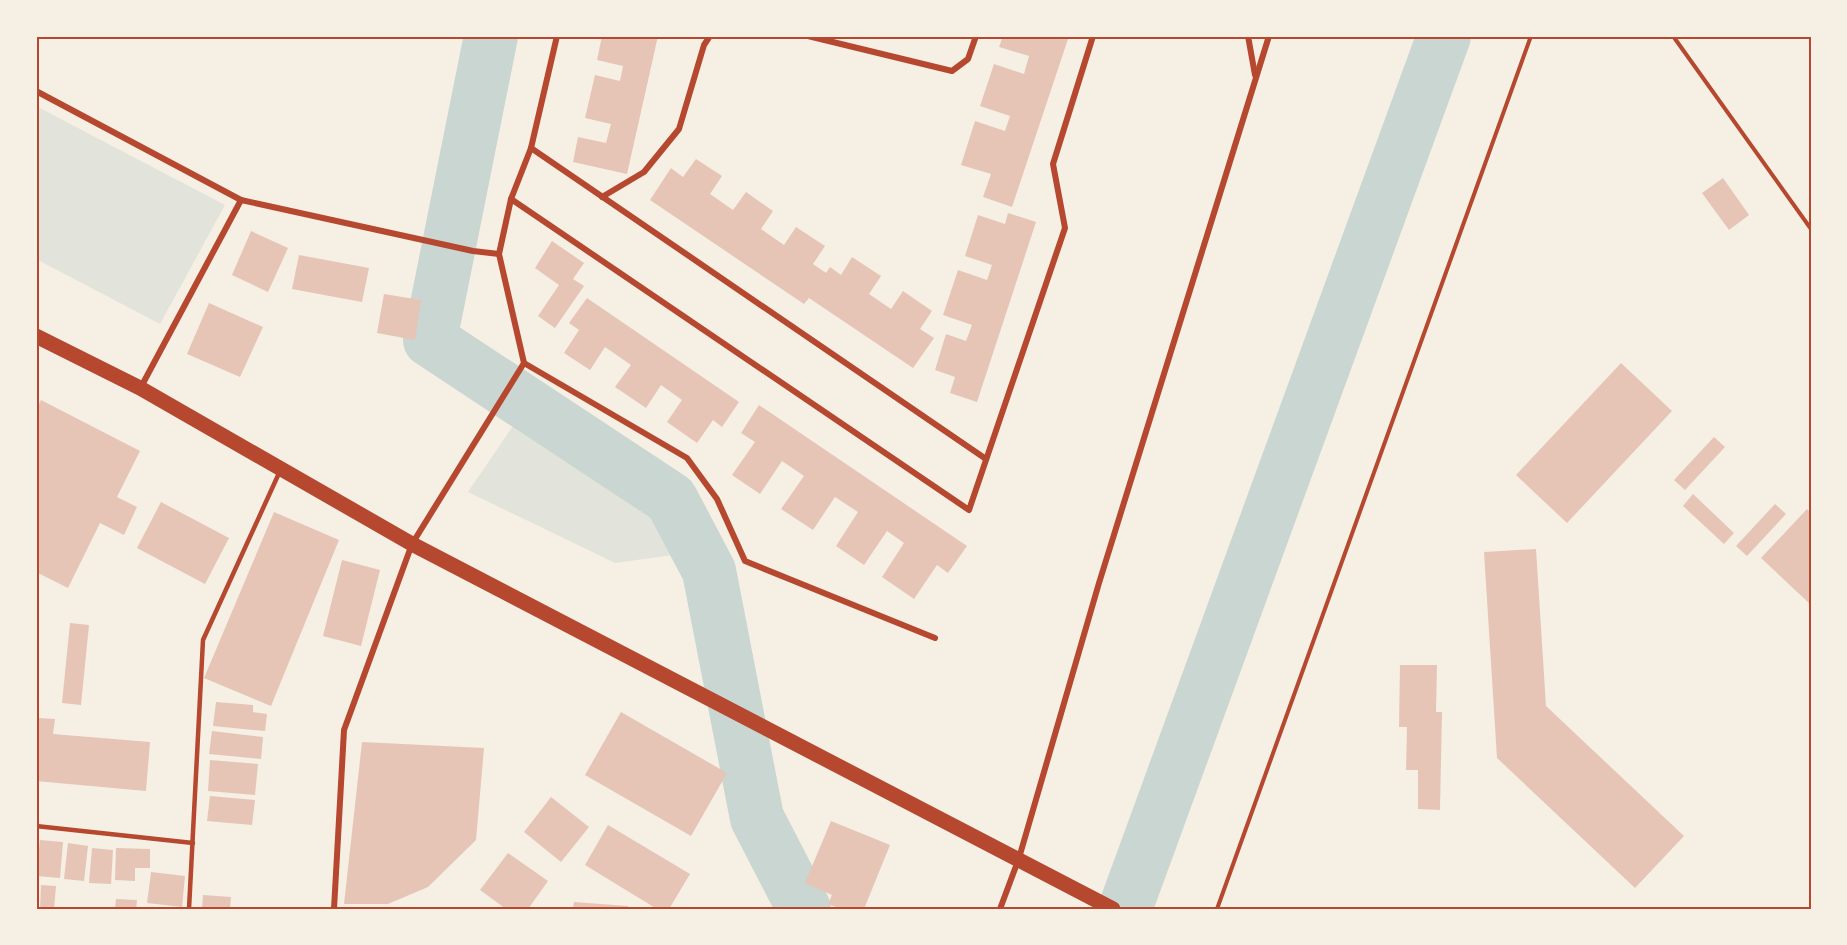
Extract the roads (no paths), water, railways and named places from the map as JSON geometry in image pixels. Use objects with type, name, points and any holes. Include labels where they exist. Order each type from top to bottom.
[{"type":"main road","points":[[36,336],[140,388],[412,544],[1019,858],[1113,909]]},
{"type":"street","points":[[333,909],[344,730],[412,544],[524,363],[499,254],[511,200],[531,148],[557,36]]},
{"type":"street","points":[[602,197],[644,172],[679,129],[704,45],[710,36]]},
{"type":"street","points":[[808,36],[952,71],[968,59],[976,36]]},
{"type":"street","points":[[511,200],[969,510],[1065,228],[1053,164],[1093,36]]},
{"type":"street","points":[[1248,36],[1256,79]]},
{"type":"street","points":[[1000,909],[1019,858],[1100,583],[1269,36]]},
{"type":"street","points":[[36,91],[241,200],[473,251],[499,254]]},
{"type":"street","points":[[531,148],[986,459]]},
{"type":"street","points":[[140,388],[241,200]]},
{"type":"street","points":[[524,363],[687,458],[717,499],[745,561],[935,638]]},
{"type":"lane","points":[[189,909],[203,640],[281,469]]},
{"type":"lane","points":[[36,826],[193,843]]},
{"type":"waterway","points":[[491,36],[430,340],[671,499],[709,571],[757,818],[804,909]]},
{"type":"waterway","points":[[1125,909],[1444,36]]}]
